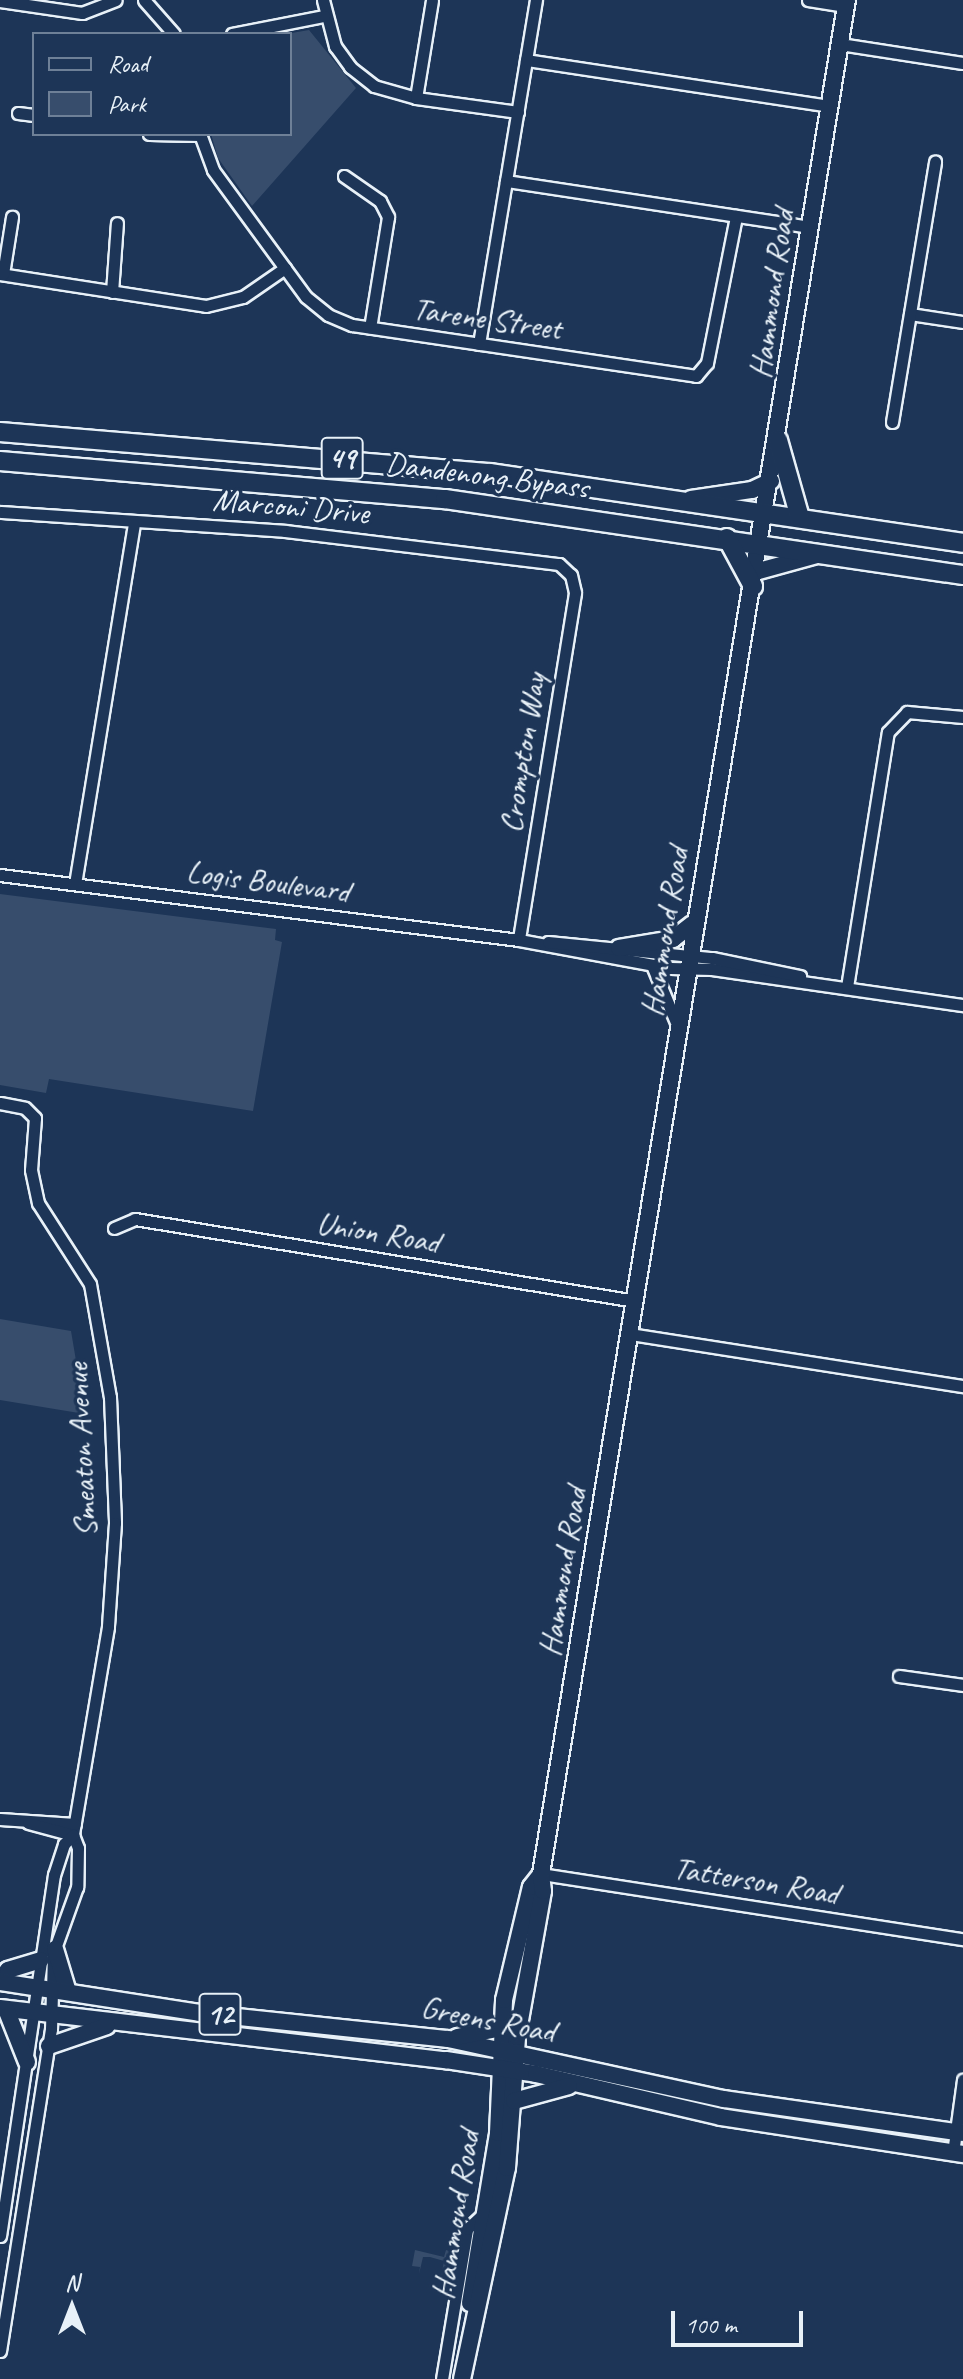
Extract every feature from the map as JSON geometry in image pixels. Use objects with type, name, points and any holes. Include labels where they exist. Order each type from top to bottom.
[{"type":"highway","name":"Dandenong Bypass","points":[[0,432],[441,467],[683,499],[963,543]]},
{"type":"highway","points":[[778,440],[800,518]]},
{"type":"highway","name":"Dandenong Bypass","points":[[0,461],[445,499],[761,542],[963,575]]},
{"type":"highway","points":[[727,538],[754,579]]},
{"type":"main road","name":"Hammond Road","points":[[461,2379],[507,2168],[517,2053],[543,1891],[541,1874],[630,1334],[692,924],[761,542],[846,3]]},
{"type":"main road","points":[[683,499],[739,493],[771,481]]},
{"type":"main road","points":[[754,579],[826,552]]},
{"type":"main road","points":[[619,948],[673,939],[692,924]]},
{"type":"main road","name":"Hammond Road","points":[[461,2379],[498,2133],[497,2070],[515,1945],[531,1887],[541,1874]]},
{"type":"main road","points":[[55,1949],[68,1992]]},
{"type":"main road","points":[[0,1981],[8,1970],[41,1960]]},
{"type":"main road","name":"Greens Road","points":[[0,1981],[200,2013],[448,2039],[745,2102],[960,2132]]},
{"type":"main road","points":[[3,2009],[27,2062]]},
{"type":"main road","name":"Greens Road","points":[[3,2009],[111,2023],[303,2040],[515,2071],[743,2120],[958,2154]]},
{"type":"main road","points":[[49,2046],[111,2023]]},
{"type":"main road","points":[[448,2039],[502,2028]]},
{"type":"main road","points":[[514,2101],[575,2085]]},
{"type":"main road","points":[[743,2120],[745,2102]]},
{"type":"street","points":[[0,1],[82,13],[116,0]]},
{"type":"street","points":[[144,0],[172,32]]},
{"type":"street","points":[[323,0],[324,16],[335,46],[350,67],[374,86],[416,98],[518,112]]},
{"type":"street","points":[[416,98],[432,0]]},
{"type":"street","points":[[479,344],[536,0]]},
{"type":"street","points":[[808,0],[846,3]]},
{"type":"street","points":[[242,32],[324,16]]},
{"type":"street","points":[[840,44],[963,63]]},
{"type":"street","points":[[526,60],[829,106]]},
{"type":"street","points":[[18,113],[32,115]]},
{"type":"street","name":"Tarene Street","points":[[201,136],[213,170],[285,268],[328,315],[370,328],[700,374],[709,357],[736,216]]},
{"type":"street","points":[[892,422],[935,162]]},
{"type":"street","points":[[344,176],[380,201],[388,217],[370,328]]},
{"type":"street","points":[[506,181],[810,227]]},
{"type":"street","points":[[12,217],[1,274],[220,305],[254,291],[285,268]]},
{"type":"street","points":[[112,292],[117,223]]},
{"type":"street","points":[[910,314],[963,322]]},
{"type":"street","name":"Marconi Drive","points":[[0,512],[498,552],[559,564],[571,575]]},
{"type":"street","points":[[75,884],[134,522]]},
{"type":"street","name":"Crompton Way","points":[[524,941],[575,593],[571,575]]},
{"type":"street","points":[[847,987],[888,732],[907,712],[963,717]]},
{"type":"street","name":"Logis Boulevard","points":[[0,875],[524,941],[619,948],[688,963]]},
{"type":"street","name":"Logis Boulevard","points":[[524,941],[651,965],[688,963]]},
{"type":"street","points":[[688,963],[963,1005]]},
{"type":"street","points":[[651,965],[678,1027]]},
{"type":"street","name":"Smeaton Avenue","points":[[0,1103],[25,1108],[35,1118],[31,1170],[38,1203],[90,1284],[110,1397],[113,1572],[74,1830],[57,1866],[41,1960],[44,1989]]},
{"type":"street","name":"Union Road","points":[[114,1228],[135,1219],[635,1301]]},
{"type":"street","points":[[630,1334],[963,1386]]},
{"type":"street","points":[[899,1676],[963,1685]]},
{"type":"street","points":[[0,1819],[74,1830]]},
{"type":"street","name":"Smeaton Avenue","points":[[44,1989],[77,1887],[78,1848],[74,1830]]},
{"type":"street","name":"Tatterson Road","points":[[541,1874],[963,1939]]},
{"type":"street","points":[[0,2236],[35,2014],[44,1989]]},
{"type":"street","points":[[0,2351],[53,2016],[44,1989]]},
{"type":"street","points":[[958,2154],[963,2080]]},
{"type":"street","points":[[442,2379],[467,2229],[486,2211]]},
{"type":"green space","points":[[309,30],[356,88],[252,206],[218,158],[212,136],[292,136],[292,33]]},
{"type":"green space","points":[[0,894],[276,929],[275,940],[282,942],[253,1111],[49,1079],[46,1093],[0,1085]]},
{"type":"green space","points":[[0,1319],[71,1331],[85,1414],[0,1400]]},
{"type":"green space","points":[[415,2250],[444,2257],[446,2250],[457,2254],[454,2274],[441,2277],[444,2261],[423,2257],[419,2274],[420,2267],[412,2266]]}]
